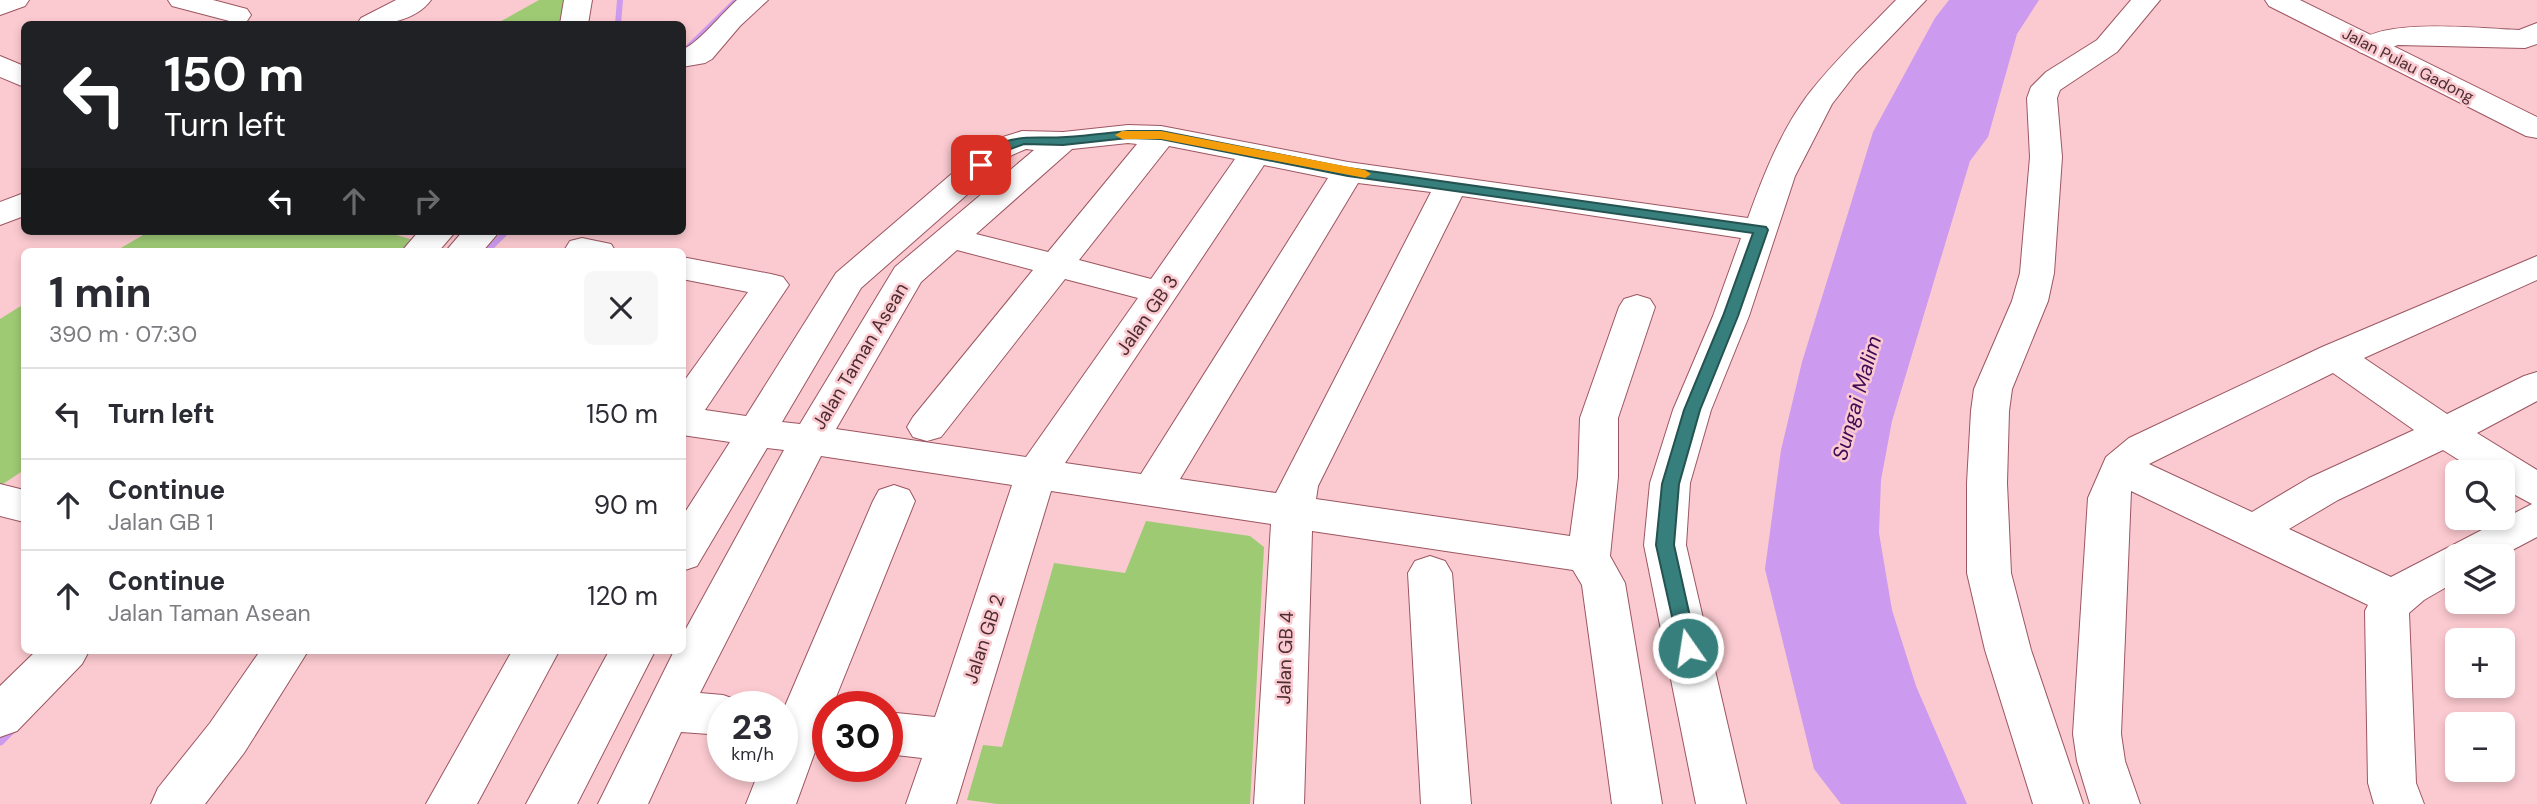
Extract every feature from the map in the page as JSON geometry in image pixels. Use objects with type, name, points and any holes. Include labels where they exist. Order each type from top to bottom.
[{"type":"street","points":[[0,7],[15,0]]},
{"type":"street","points":[[377,21],[417,0]]},
{"type":"street","points":[[574,21],[578,0]]},
{"type":"street","points":[[686,58],[702,53],[730,20],[754,0]]},
{"type":"street","points":[[1721,804],[1665,545],[1670,484],[1692,410],[1731,316],[1779,176],[1818,102],[1846,68],[1912,0]]},
{"type":"street","points":[[2058,804],[2008,650],[1989,573],[1987,483],[1990,411],[1993,389],[2030,301],[2037,273],[2046,157],[2042,98],[2046,87],[2107,46],[2146,0]]},
{"type":"street","points":[[199,2],[237,15]]},
{"type":"street","name":"Jalan Pulau Gadong","points":[[2278,2],[2535,128]]},
{"type":"street","points":[[2369,46],[2384,38],[2398,36],[2533,37]]},
{"type":"street","points":[[0,65],[21,76]]},
{"type":"street","points":[[686,547],[848,281],[1001,148],[1022,140],[1063,141],[1128,134],[1161,135],[1348,172],[1761,230]]},
{"type":"street","points":[[927,427],[1059,266],[1161,135]]},
{"type":"street","name":"Jalan Taman Asean","points":[[623,804],[667,710],[810,440],[907,275],[1063,141]]},
{"type":"street","name":"Jalan GB 3","points":[[1036,474],[1255,154]]},
{"type":"street","points":[[1152,491],[1348,172]]},
{"type":"street","name":"Jalan GB 4","points":[[1279,804],[1292,512],[1298,486],[1451,185]]},
{"type":"street","points":[[0,215],[21,204]]},
{"type":"street","points":[[422,248],[435,235]]},
{"type":"street","points":[[466,248],[479,235]]},
{"type":"street","points":[[952,238],[1162,293]]},
{"type":"street","points":[[686,269],[771,285],[686,408]]},
{"type":"street","points":[[2115,804],[2101,761],[2097,734],[2109,498],[2120,467],[2143,448],[2335,356],[2527,282]]},
{"type":"street","points":[[1637,307],[1599,418],[1598,477],[1588,558],[1603,583],[1637,804]]},
{"type":"street","points":[[2335,356],[2445,432],[2537,490]]},
{"type":"street","points":[[2255,532],[2282,510],[2321,489],[2445,432],[2537,385]]},
{"type":"street","points":[[686,422],[1577,554],[1588,558]]},
{"type":"street","points":[[2120,467],[2394,598]]},
{"type":"street","name":"Jalan GB 2","points":[[931,804],[1036,474]]},
{"type":"street","points":[[0,500],[21,505]]},
{"type":"street","points":[[771,804],[894,501]]},
{"type":"street","points":[[2488,544],[2537,518]]},
{"type":"street","points":[[2399,804],[2392,783],[2387,611],[2394,598],[2404,589],[2445,567]]},
{"type":"street","points":[[1430,573],[1447,804]]},
{"type":"street","points":[[0,717],[63,654]]},
{"type":"street","points":[[176,804],[227,737],[283,654]]},
{"type":"street","points":[[451,804],[534,654]]},
{"type":"street","points":[[551,804],[630,654]]},
{"type":"street","points":[[667,710],[707,714]]},
{"type":"street","points":[[903,735],[952,740]]},
{"type":"green space","points":[[539,0],[564,0],[560,21],[501,21]]},
{"type":"green space","points":[[143,235],[396,235],[417,241],[409,248],[121,248]]},
{"type":"green space","points":[[21,306],[21,472],[0,486],[0,319]]},
{"type":"green space","points":[[1146,521],[1250,536],[1264,547],[1250,804],[998,804],[967,800],[983,745],[1002,747],[1054,563],[1125,573]]},
{"type":"water","name":"Sungai Malim","points":[[1949,0],[2039,0],[2017,34],[1988,137],[1970,161],[1892,421],[1881,480],[1879,533],[1892,610],[1916,686],[1967,804],[1841,804],[1814,769],[1765,569],[1781,450],[1802,362],[1873,132],[1935,18]]},
{"type":"waterway","points":[[618,21],[620,0]]},
{"type":"waterway","points":[[689,47],[737,0]]},
{"type":"waterway","points":[[490,248],[503,235]]},
{"type":"waterway","points":[[0,741],[13,728]]},
{"type":"slow traffic","points":[[1122,135],[1161,135],[1365,174]]},
{"type":"route","points":[[981,165],[1001,148],[1022,140],[1063,141],[1128,134],[1161,135],[1348,172],[1761,230],[1731,316],[1692,410],[1670,484],[1665,545],[1688,648]]}]
